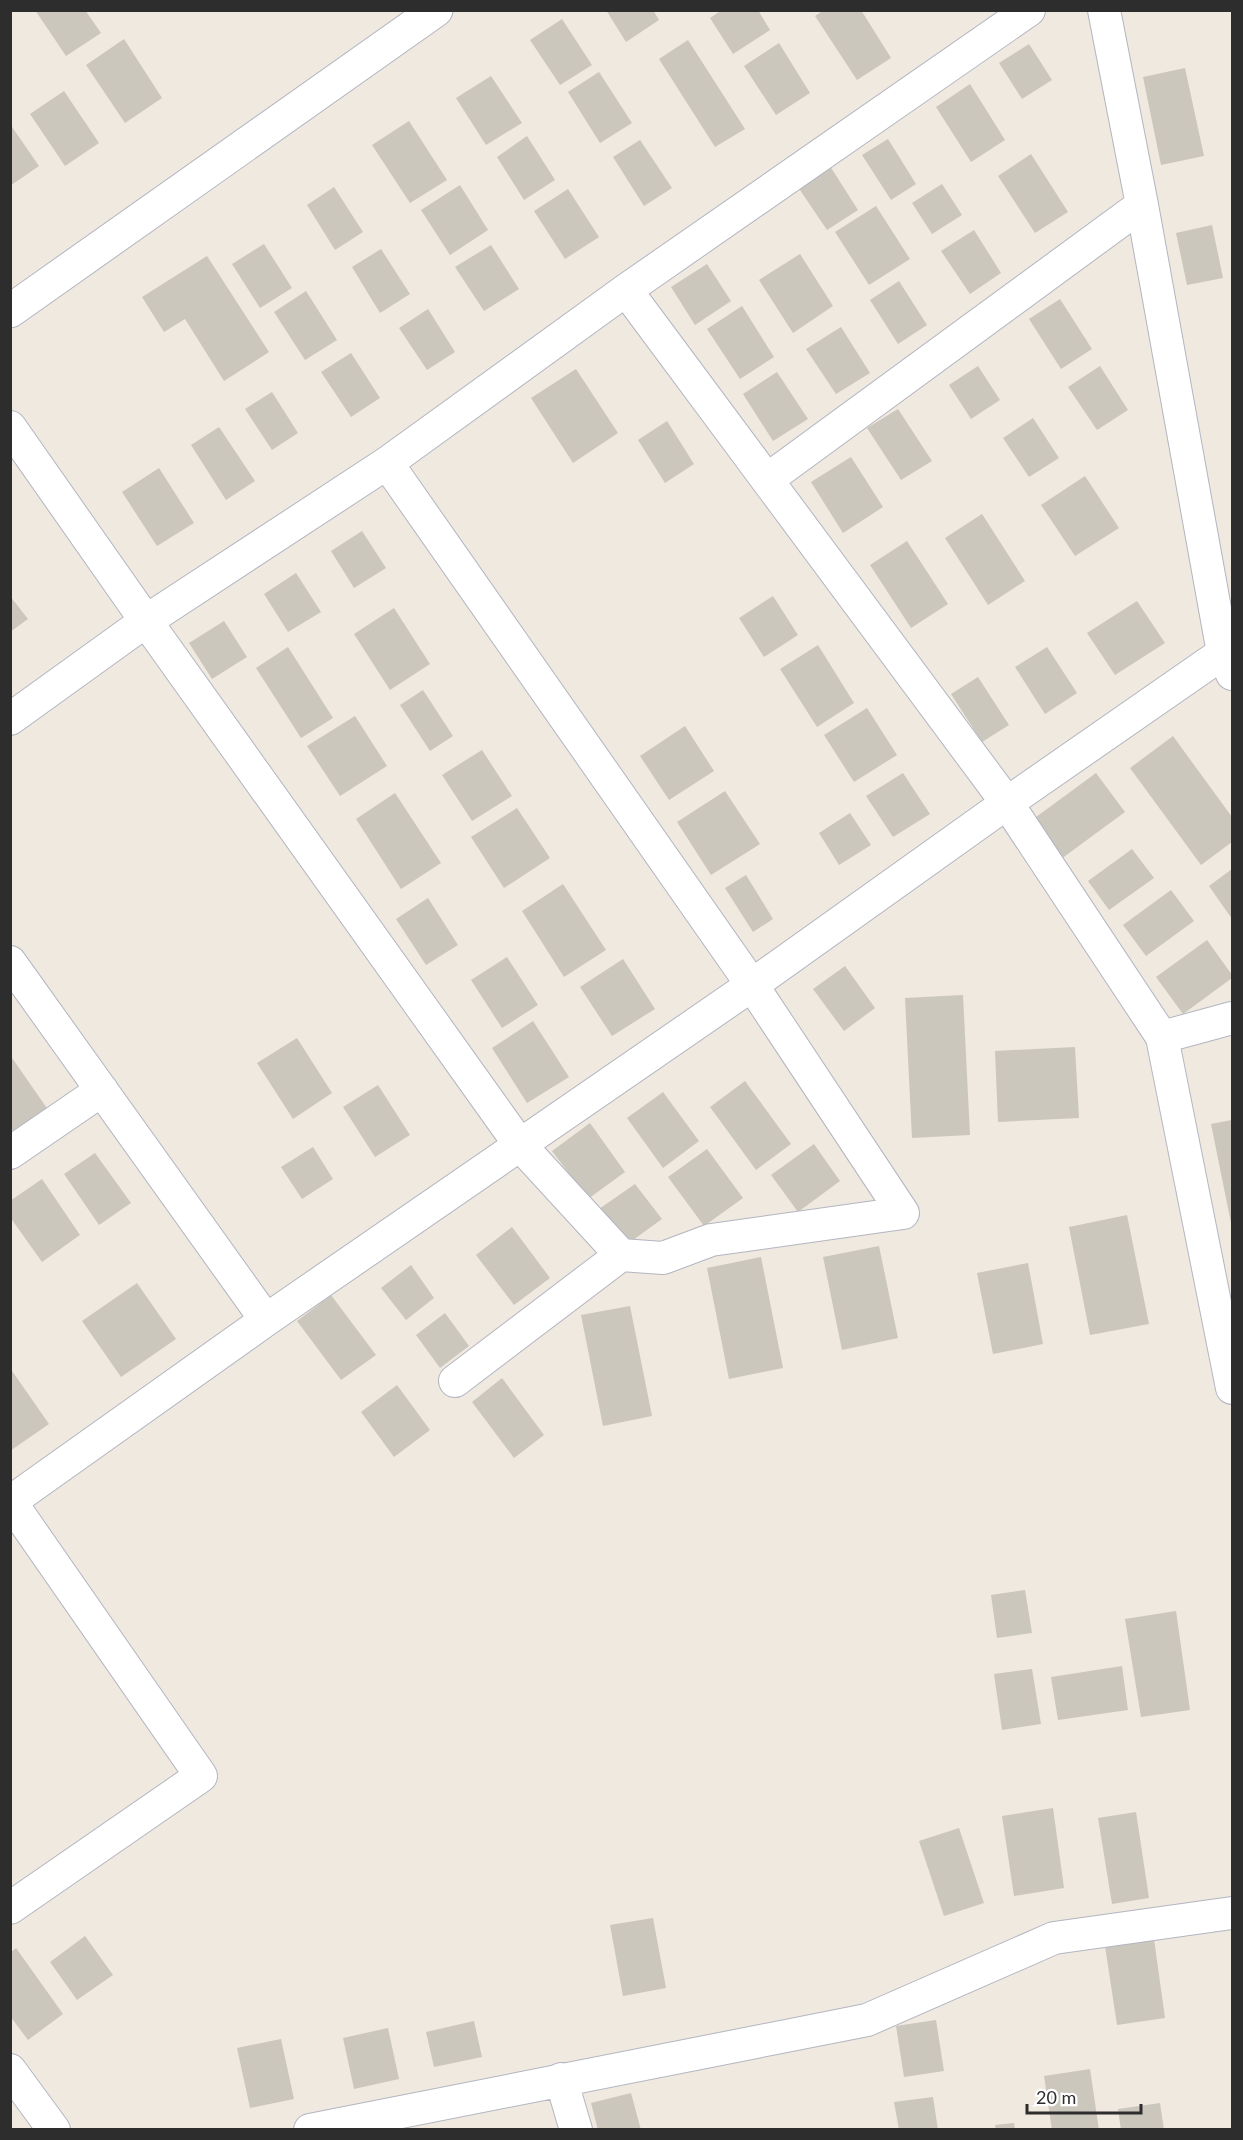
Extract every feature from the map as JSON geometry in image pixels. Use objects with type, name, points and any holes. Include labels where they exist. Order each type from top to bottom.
[{"type":"street","points":[[10,311],[436,10]]},
{"type":"street","points":[[10,719],[146,621],[387,463],[626,290],[1029,10]]},
{"type":"street","points":[[10,1908],[201,1776],[11,1502],[266,1320],[752,985],[1007,803],[1228,664],[1104,10]]},
{"type":"street","points":[[768,479],[1142,205]]},
{"type":"street","points":[[626,290],[1007,803],[1162,1037],[1233,1388]]},
{"type":"street","points":[[10,427],[520,1145],[621,1256]]},
{"type":"street","points":[[387,463],[752,985],[903,1213],[711,1240],[663,1257],[621,1256],[455,1381]]},
{"type":"street","points":[[10,962],[266,1320]]},
{"type":"street","points":[[1162,1037],[1233,1018]]},
{"type":"street","points":[[10,1153],[102,1090]]},
{"type":"street","points":[[310,2130],[867,2020],[1054,1938],[1233,1913]]},
{"type":"street","points":[[10,2070],[54,2130]]},
{"type":"street","points":[[561,2079],[576,2130]]},
{"type":"building","points":[[35,10],[85,10],[101,33],[66,56]]},
{"type":"building","points":[[606,10],[653,10],[659,20],[626,42]]},
{"type":"building","points":[[722,10],[758,10],[770,30],[733,54],[710,18]]},
{"type":"building","points":[[824,10],[861,10],[891,58],[857,80],[815,16]]},
{"type":"building","points":[[562,19],[592,65],[560,85],[530,40]]},
{"type":"building","points":[[124,39],[162,98],[125,123],[86,65]]},
{"type":"building","points":[[688,40],[745,129],[715,147],[659,59]]},
{"type":"building","points":[[779,43],[810,93],[776,115],[744,66]]},
{"type":"building","points":[[1029,44],[1052,80],[1022,99],[999,63]]},
{"type":"building","points":[[1185,68],[1204,156],[1161,165],[1143,77]]},
{"type":"building","points":[[599,72],[632,123],[600,143],[568,92]]},
{"type":"building","points":[[491,76],[522,123],[486,145],[456,98]]},
{"type":"building","points":[[970,84],[1005,140],[971,162],[936,107]]},
{"type":"building","points":[[64,91],[99,143],[65,166],[30,114]]},
{"type":"building","points":[[409,121],[447,180],[410,203],[372,145]]},
{"type":"building","points":[[10,124],[39,166],[10,186]]},
{"type":"building","points":[[527,136],[555,180],[524,200],[497,157]]},
{"type":"building","points":[[888,139],[916,184],[891,200],[862,155]]},
{"type":"building","points":[[640,140],[672,188],[644,206],[613,157]]},
{"type":"building","points":[[1031,154],[1068,212],[1035,233],[998,176]]},
{"type":"building","points":[[828,163],[858,210],[827,230],[796,184]]},
{"type":"building","points":[[942,184],[962,215],[932,234],[912,203]]},
{"type":"building","points":[[460,185],[488,230],[450,255],[421,210]]},
{"type":"building","points":[[334,187],[363,232],[335,250],[307,205]]},
{"type":"building","points":[[568,189],[599,237],[565,259],[534,211]]},
{"type":"building","points":[[876,206],[910,259],[869,285],[835,232]]},
{"type":"building","points":[[1212,225],[1223,278],[1187,285],[1176,233]]},
{"type":"building","points":[[974,230],[1001,273],[970,294],[941,251]]},
{"type":"building","points":[[264,244],[292,288],[260,308],[232,264]]},
{"type":"building","points":[[491,245],[519,289],[484,311],[455,267]]},
{"type":"building","points":[[381,249],[410,294],[380,313],[352,267]]},
{"type":"building","points":[[800,254],[833,306],[793,333],[759,280]]},
{"type":"building","points":[[207,256],[269,352],[224,381],[185,319],[164,332],[142,297]]},
{"type":"building","points":[[707,264],[731,301],[695,325],[671,287]]},
{"type":"building","points":[[899,281],[927,325],[898,344],[870,300]]},
{"type":"building","points":[[306,291],[337,340],[305,360],[274,312]]},
{"type":"building","points":[[1060,299],[1092,349],[1061,369],[1029,319]]},
{"type":"building","points":[[742,306],[774,357],[740,379],[707,329]]},
{"type":"building","points":[[428,309],[455,352],[427,370],[399,328]]},
{"type":"building","points":[[841,327],[870,373],[836,394],[806,349]]},
{"type":"building","points":[[351,353],[380,398],[351,417],[321,372]]},
{"type":"building","points":[[978,366],[1000,400],[971,419],[949,385]]},
{"type":"building","points":[[1100,366],[1128,410],[1097,430],[1068,387]]},
{"type":"building","points":[[576,369],[618,433],[573,463],[531,398]]},
{"type":"building","points":[[777,372],[808,419],[773,441],[743,394]]},
{"type":"building","points":[[272,392],[298,433],[272,450],[245,409]]},
{"type":"building","points":[[898,409],[932,461],[901,480],[867,428]]},
{"type":"building","points":[[1033,418],[1059,458],[1029,477],[1003,438]]},
{"type":"building","points":[[667,421],[694,464],[665,483],[638,440]]},
{"type":"building","points":[[219,427],[255,481],[226,500],[191,445]]},
{"type":"building","points":[[851,457],[883,507],[843,533],[811,482]]},
{"type":"building","points":[[159,468],[194,523],[157,546],[122,492]]},
{"type":"building","points":[[1085,476],[1119,528],[1075,556],[1041,505]]},
{"type":"building","points":[[982,514],[1025,581],[988,605],[945,538]]},
{"type":"building","points":[[362,531],[386,568],[354,588],[331,551]]},
{"type":"building","points":[[907,541],[948,604],[911,628],[870,565]]},
{"type":"building","points":[[296,573],[321,612],[288,632],[264,594]]},
{"type":"building","points":[[10,596],[28,619],[10,632]]},
{"type":"building","points":[[773,596],[798,635],[764,657],[739,618]]},
{"type":"building","points":[[1137,601],[1165,643],[1115,675],[1087,633]]},
{"type":"building","points":[[394,608],[430,664],[390,690],[354,634]]},
{"type":"building","points":[[224,621],[247,657],[212,679],[189,643]]},
{"type":"building","points":[[818,645],[854,703],[817,727],[780,669]]},
{"type":"building","points":[[288,647],[333,718],[301,738],[256,668]]},
{"type":"building","points":[[1047,647],[1077,693],[1045,714],[1015,667]]},
{"type":"building","points":[[978,677],[1009,725],[982,742],[951,694]]},
{"type":"building","points":[[423,690],[453,736],[430,751],[400,705]]},
{"type":"building","points":[[867,708],[897,755],[854,782],[824,735]]},
{"type":"building","points":[[355,716],[387,766],[340,796],[307,746]]},
{"type":"building","points":[[685,726],[714,771],[669,800],[640,756]]},
{"type":"building","points":[[1173,736],[1232,817],[1232,842],[1201,865],[1130,768]]},
{"type":"building","points":[[482,750],[512,796],[472,821],[442,775]]},
{"type":"building","points":[[903,773],[930,814],[893,837],[866,796]]},
{"type":"building","points":[[1096,773],[1125,812],[1061,859],[1032,820]]},
{"type":"building","points":[[725,791],[760,844],[711,875],[677,822]]},
{"type":"building","points":[[395,793],[441,863],[401,889],[356,819]]},
{"type":"building","points":[[517,808],[550,858],[504,888],[471,837]]},
{"type":"building","points":[[850,813],[871,845],[839,865],[819,833]]},
{"type":"building","points":[[1132,849],[1154,878],[1109,910],[1088,881]]},
{"type":"building","points":[[1232,869],[1232,919],[1209,886]]},
{"type":"building","points":[[746,875],[773,919],[753,932],[725,888]]},
{"type":"building","points":[[563,884],[606,950],[564,977],[522,911]]},
{"type":"building","points":[[1171,890],[1194,921],[1146,956],[1123,925]]},
{"type":"building","points":[[428,898],[458,945],[426,965],[396,919]]},
{"type":"building","points":[[1207,940],[1232,978],[1183,1014],[1156,977]]},
{"type":"building","points":[[507,957],[538,1005],[502,1028],[471,980]]},
{"type":"building","points":[[623,959],[655,1009],[612,1036],[580,987]]},
{"type":"building","points":[[845,966],[875,1008],[844,1031],[813,989]]},
{"type":"building","points":[[963,995],[970,1135],[912,1138],[905,998]]},
{"type":"building","points":[[533,1021],[569,1077],[527,1103],[492,1048]]},
{"type":"building","points":[[297,1038],[332,1093],[293,1119],[257,1063]]},
{"type":"building","points":[[1075,1047],[1079,1118],[998,1122],[995,1051]]},
{"type":"building","points":[[10,1055],[51,1114],[18,1137],[10,1127]]},
{"type":"building","points":[[745,1081],[791,1144],[756,1170],[710,1107]]},
{"type":"building","points":[[378,1085],[410,1135],[375,1157],[343,1107]]},
{"type":"building","points":[[663,1092],[699,1141],[663,1168],[627,1118]]},
{"type":"building","points":[[1232,1120],[1232,1222],[1231,1223],[1211,1124]]},
{"type":"building","points":[[590,1123],[625,1172],[588,1199],[552,1151]]},
{"type":"building","points":[[814,1144],[840,1181],[798,1212],[771,1175]]},
{"type":"building","points":[[313,1147],[333,1179],[302,1199],[281,1167]]},
{"type":"building","points":[[707,1149],[743,1198],[704,1226],[668,1177]]},
{"type":"building","points":[[95,1153],[131,1203],[99,1225],[64,1174]]},
{"type":"building","points":[[42,1179],[80,1235],[42,1262],[10,1217],[10,1201]]},
{"type":"building","points":[[635,1184],[662,1219],[626,1245],[599,1209]]},
{"type":"building","points":[[1127,1215],[1149,1324],[1090,1335],[1069,1227]]},
{"type":"building","points":[[512,1227],[550,1278],[514,1305],[476,1255]]},
{"type":"building","points":[[879,1246],[898,1338],[842,1350],[823,1257]]},
{"type":"building","points":[[761,1257],[783,1368],[729,1379],[707,1268]]},
{"type":"building","points":[[1028,1263],[1043,1344],[993,1354],[977,1273]]},
{"type":"building","points":[[411,1265],[434,1298],[406,1320],[381,1288]]},
{"type":"building","points":[[137,1283],[176,1339],[121,1377],[82,1321]]},
{"type":"building","points":[[331,1295],[376,1355],[341,1380],[297,1321]]},
{"type":"building","points":[[630,1306],[652,1416],[603,1426],[581,1315]]},
{"type":"building","points":[[445,1313],[469,1346],[440,1368],[416,1335]]},
{"type":"building","points":[[10,1368],[49,1424],[10,1451]]},
{"type":"building","points":[[502,1378],[544,1435],[514,1458],[472,1402]]},
{"type":"building","points":[[397,1385],[430,1430],[394,1457],[361,1412]]},
{"type":"building","points":[[1025,1590],[1032,1633],[997,1638],[991,1595]]},
{"type":"building","points":[[1176,1611],[1190,1710],[1141,1717],[1125,1619]]},
{"type":"building","points":[[1122,1666],[1128,1710],[1058,1720],[1051,1677]]},
{"type":"building","points":[[1032,1669],[1041,1724],[1002,1730],[994,1674]]},
{"type":"building","points":[[1053,1808],[1064,1888],[1014,1896],[1002,1816]]},
{"type":"building","points":[[1136,1812],[1149,1898],[1112,1904],[1098,1818]]},
{"type":"building","points":[[959,1828],[984,1903],[944,1916],[919,1841]]},
{"type":"building","points":[[653,1918],[666,1988],[623,1996],[610,1925]]},
{"type":"building","points":[[85,1936],[113,1975],[77,2000],[50,1962]]},
{"type":"building","points":[[1154,1939],[1165,2018],[1117,2025],[1105,1946]]},
{"type":"building","points":[[16,1948],[63,2014],[28,2040],[10,2016],[10,1953]]},
{"type":"building","points":[[936,2020],[944,2071],[904,2077],[896,2026]]},
{"type":"building","points":[[474,2021],[482,2057],[434,2067],[426,2032]]},
{"type":"building","points":[[388,2028],[399,2079],[354,2089],[343,2038]]},
{"type":"building","points":[[281,2039],[294,2099],[250,2108],[237,2048]]},
{"type":"building","points":[[1090,2069],[1099,2130],[1052,2130],[1044,2076]]},
{"type":"building","points":[[631,2093],[641,2130],[598,2130],[591,2103]]},
{"type":"building","points":[[933,2097],[938,2130],[899,2130],[894,2102]]},
{"type":"building","points":[[1160,2103],[1164,2130],[1121,2130],[1118,2109]]},
{"type":"building","points":[[1014,2123],[1015,2130],[996,2130],[995,2125]]}]
